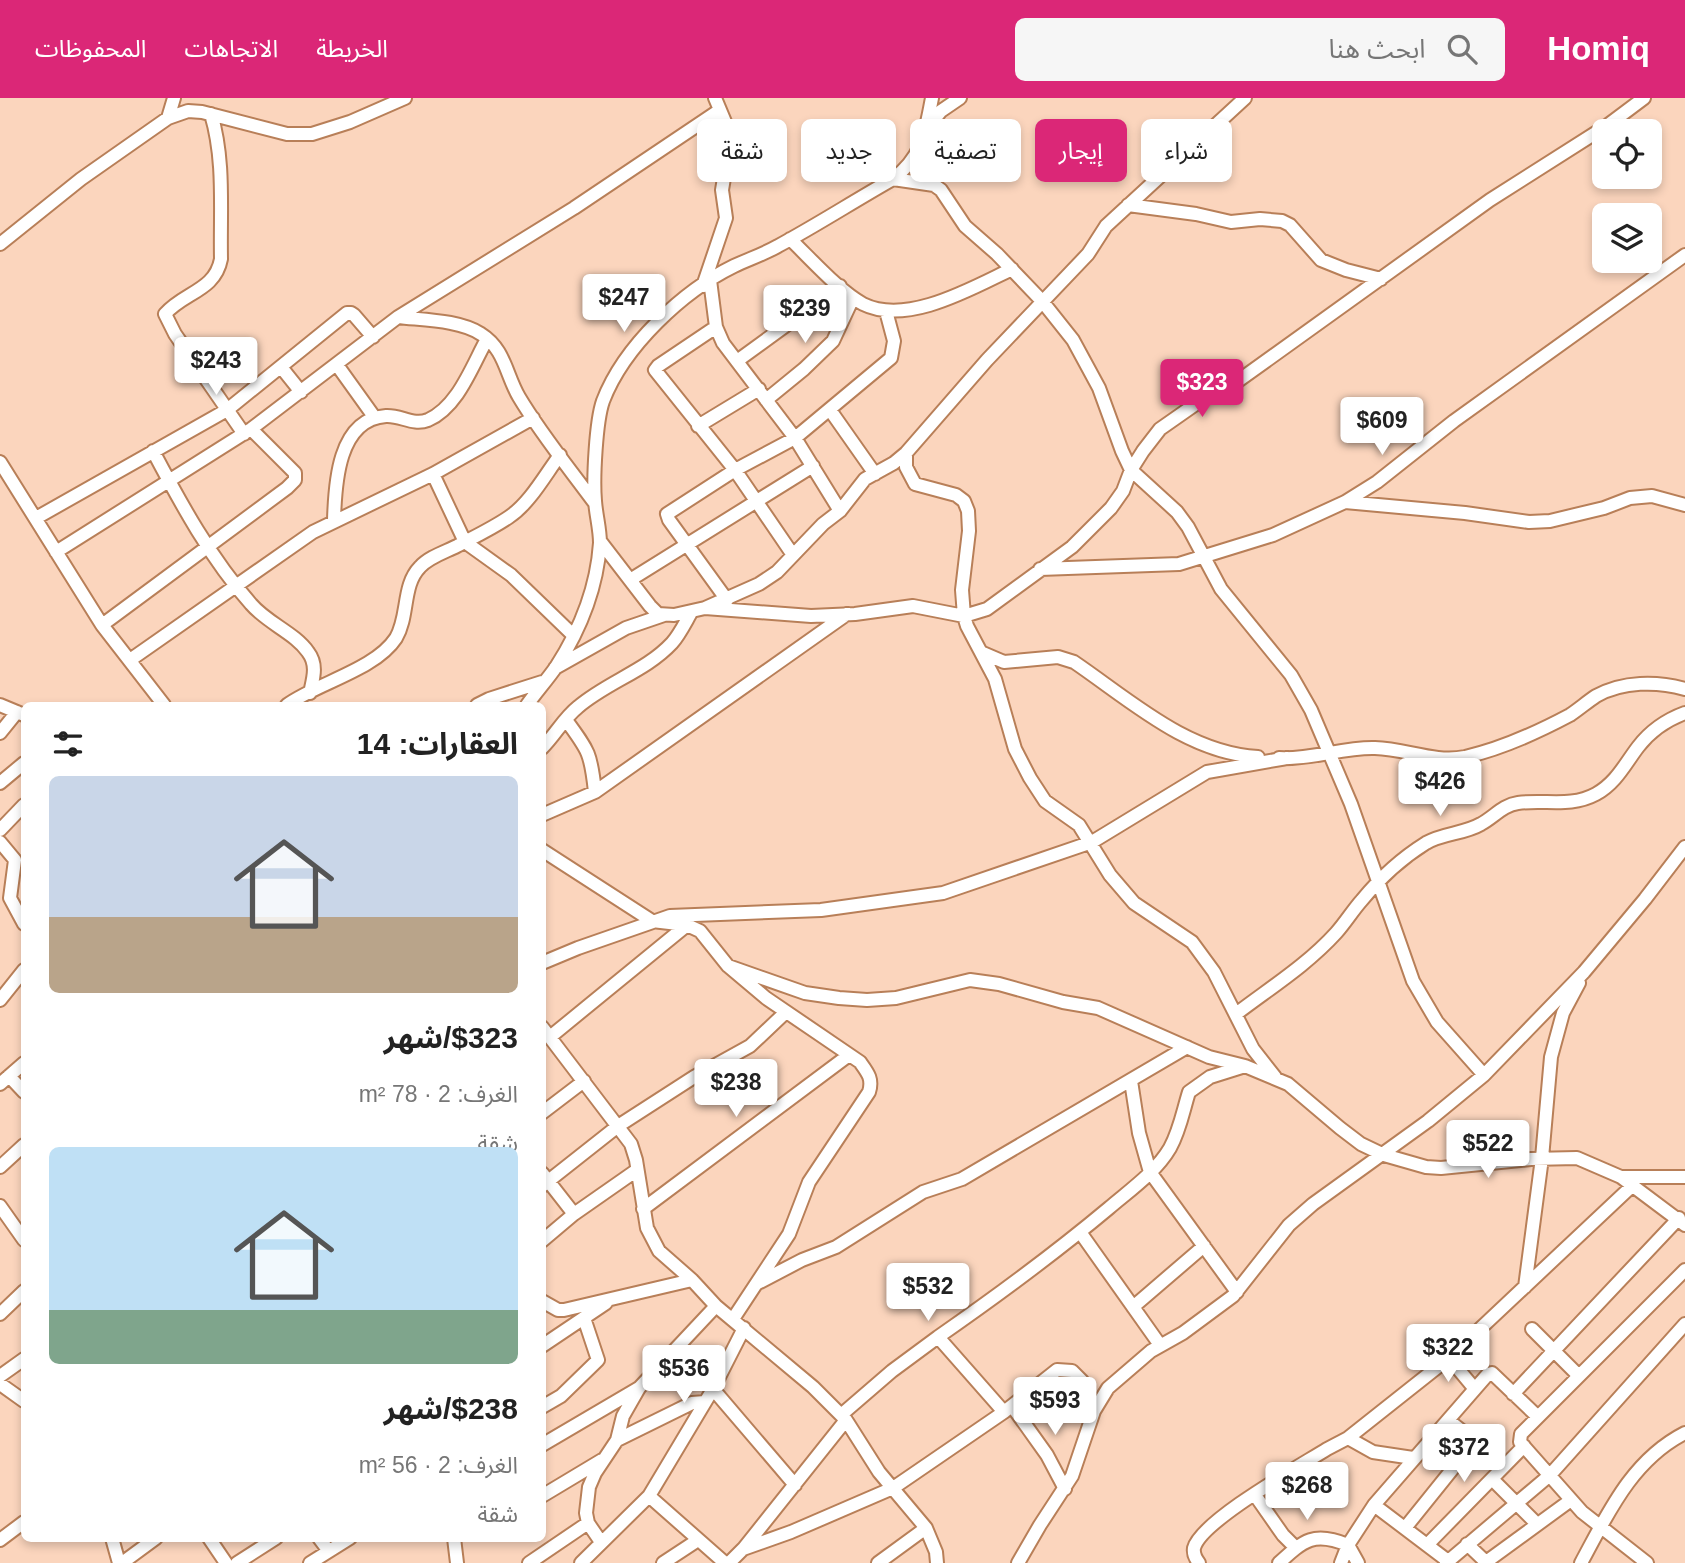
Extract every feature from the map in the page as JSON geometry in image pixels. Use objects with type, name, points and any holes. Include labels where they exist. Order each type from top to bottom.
[{"type":"street","points":[[168,118],[174,98]]},
{"type":"street","points":[[0,244],[81,179],[168,118],[194,111],[287,134],[312,134],[362,118],[405,98]]},
{"type":"street","points":[[928,119],[932,98]]},
{"type":"street","points":[[935,119],[941,111],[960,98]]},
{"type":"street","points":[[555,668],[626,628],[664,615],[699,609],[727,600],[777,572],[823,524],[840,511],[865,479],[906,453],[1087,254],[1106,226],[1245,98]]},
{"type":"street","points":[[699,609],[811,616],[913,606],[964,616],[987,609],[1072,547],[1111,508],[1123,491],[1131,470],[1160,429],[1210,394],[1238,381],[1490,200],[1608,125],[1644,98]]},
{"type":"street","points":[[56,552],[247,432],[398,317],[574,208],[718,104],[730,142],[722,190],[726,218],[707,283],[716,327],[723,344],[795,438],[840,511]]},
{"type":"street","points":[[102,625],[295,480],[295,473],[247,432],[227,410],[175,334],[165,314],[175,304],[213,280],[219,270],[221,165],[211,114]]},
{"type":"street","points":[[896,176],[910,164]]},
{"type":"street","points":[[896,179],[933,185],[941,190],[965,226],[1042,301],[1073,340],[1088,364],[1131,470],[1177,512],[1197,540],[1221,589],[1291,675],[1331,753],[1413,981],[1454,1044],[1484,1075]]},
{"type":"street","points":[[529,702],[555,668],[586,608],[595,578],[600,541],[593,478],[600,414],[612,382],[642,337],[664,315],[707,283],[888,182]]},
{"type":"street","points":[[1128,205],[1196,214],[1231,222],[1260,219],[1282,221],[1290,225],[1321,260],[1381,279]]},
{"type":"street","points":[[790,239],[853,298],[870,307],[886,311],[932,305],[1012,270]]},
{"type":"street","points":[[1039,569],[1180,564],[1273,535],[1345,502],[1377,482],[1454,421],[1685,255]]},
{"type":"street","points":[[737,361],[840,286]]},
{"type":"street","points":[[698,426],[762,395],[804,369],[833,341],[853,298]]},
{"type":"street","points":[[727,600],[667,514],[735,470],[795,438],[891,358],[894,341],[886,311]]},
{"type":"street","points":[[36,518],[227,410],[347,313],[354,315],[373,337]]},
{"type":"street","points":[[398,317],[441,321],[479,332],[487,339],[503,358],[512,383],[533,418],[595,503]]},
{"type":"street","points":[[716,327],[657,366],[655,370],[735,470],[793,555]]},
{"type":"street","points":[[334,520],[337,477],[342,456],[357,428],[375,418],[388,416],[416,423],[445,408],[460,389],[487,339]]},
{"type":"street","points":[[337,365],[375,418]]},
{"type":"street","points":[[281,367],[301,392]]},
{"type":"street","points":[[830,410],[875,474]]},
{"type":"street","points":[[130,660],[283,552],[334,520],[433,474],[533,418]]},
{"type":"street","points":[[153,451],[208,546],[237,587],[261,615],[310,653],[315,671],[310,692]]},
{"type":"street","points":[[906,453],[906,467],[915,484],[956,495],[964,501],[968,511],[969,531],[962,590],[964,616],[995,679],[1015,750],[1030,778],[1045,801],[1079,825],[1110,875],[1134,903],[1192,942],[1214,972],[1253,1049],[1277,1079]]},
{"type":"street","points":[[292,702],[359,667],[381,652],[395,639],[403,620],[410,586],[419,568],[434,557],[511,516],[526,501],[560,455]]},
{"type":"street","points":[[0,462],[102,625],[162,702]]},
{"type":"street","points":[[630,580],[813,466]]},
{"type":"street","points":[[433,474],[465,542],[512,575],[573,635]]},
{"type":"street","points":[[0,481],[23,495]]},
{"type":"street","points":[[1345,502],[1529,522],[1550,521],[1630,498],[1652,496],[1685,505]]},
{"type":"street","points":[[600,541],[650,606],[657,614],[664,615]]},
{"type":"street","points":[[546,743],[575,709],[600,690],[641,668],[663,651],[699,609]]},
{"type":"street","points":[[546,813],[595,793],[847,614]]},
{"type":"street","points":[[983,653],[1004,662],[1058,657],[1074,662],[1191,740],[1240,756],[1287,758]]},
{"type":"street","points":[[483,702],[542,682]]},
{"type":"street","points":[[546,961],[670,916],[821,910],[943,893],[1092,842],[1207,772],[1287,758],[1373,748],[1397,750],[1421,757],[1466,757],[1533,734],[1599,695],[1629,685],[1658,683],[1685,689]]},
{"type":"street","points":[[0,705],[21,713],[0,733]]},
{"type":"street","points":[[1236,1014],[1300,967],[1335,934],[1396,865],[1428,842],[1481,824],[1515,803],[1558,804],[1578,801],[1597,793],[1628,764],[1637,747],[1649,734],[1663,722],[1685,713]]},
{"type":"street","points":[[566,720],[587,748],[592,763],[595,793]]},
{"type":"street","points":[[0,783],[21,766]]},
{"type":"street","points":[[0,830],[21,808]]},
{"type":"street","points":[[0,842],[15,860],[10,898],[21,918]]},
{"type":"street","points":[[1018,1563],[1065,1489],[1081,1453],[1094,1411],[1108,1388],[1160,1345],[1183,1333],[1237,1292],[1289,1225],[1313,1204],[1384,1154],[1484,1075],[1584,972],[1685,847]]},
{"type":"street","points":[[546,853],[652,921],[687,925],[700,931],[728,966],[786,1012],[860,1062],[872,1083],[869,1092],[809,1182],[789,1234],[753,1286],[713,1389],[649,1496],[581,1563]]},
{"type":"street","points":[[0,883],[14,866]]},
{"type":"street","points":[[687,925],[546,1032],[631,1144],[646,1228],[659,1251],[716,1306],[813,1387],[844,1417],[879,1472],[926,1528],[936,1552],[937,1563]]},
{"type":"street","points":[[728,966],[805,993],[867,1000],[896,998],[970,980],[999,984],[1063,1002],[1098,1007],[1209,1057],[1245,1066],[1288,1084],[1361,1144],[1384,1154],[1426,1167],[1441,1168],[1542,1158],[1577,1158],[1621,1177],[1682,1222],[1513,1394]]},
{"type":"street","points":[[1525,1287],[1554,1047],[1563,1013],[1584,972]]},
{"type":"street","points":[[0,1000],[21,974]]},
{"type":"street","points":[[546,1179],[618,1126],[694,1077],[750,1046],[786,1012]]},
{"type":"street","points":[[753,1286],[836,1247],[923,1192],[962,1179],[1187,1047]]},
{"type":"street","points":[[643,1209],[849,1055]]},
{"type":"street","points":[[21,1066],[5,1080],[21,1090]]},
{"type":"street","points":[[649,1496],[727,1563],[743,1549],[795,1485],[844,1417],[937,1337],[1009,1288],[1150,1172],[1170,1148],[1182,1122],[1189,1092],[1210,1077],[1245,1066]]},
{"type":"street","points":[[546,1110],[584,1081]]},
{"type":"street","points":[[1131,1081],[1139,1133],[1150,1172],[1237,1292]]},
{"type":"street","points":[[0,1167],[21,1148]]},
{"type":"street","points":[[546,1238],[574,1214],[637,1170]]},
{"type":"street","points":[[1621,1177],[1685,1177]]},
{"type":"street","points":[[546,1182],[574,1214]]},
{"type":"street","points":[[1199,1563],[1194,1555],[1198,1539],[1214,1522],[1348,1438],[1449,1358],[1633,1185]]},
{"type":"street","points":[[0,1206],[21,1235]]},
{"type":"street","points":[[1080,1232],[1160,1345]]},
{"type":"street","points":[[1133,1307],[1204,1246]]},
{"type":"street","points":[[1647,1563],[1602,1528],[1572,1500],[1520,1442],[1521,1434],[1685,1270]]},
{"type":"street","points":[[546,1307],[564,1310],[692,1280]]},
{"type":"street","points":[[0,1314],[21,1294]]},
{"type":"street","points":[[546,1343],[612,1299]]},
{"type":"street","points":[[601,1542],[588,1523],[586,1513],[589,1487],[617,1440],[623,1416],[639,1388],[716,1306]]},
{"type":"street","points":[[546,1405],[561,1396],[598,1360],[584,1318]]},
{"type":"street","points":[[1374,1505],[1447,1562],[1550,1475],[1685,1324]]},
{"type":"street","points":[[1532,1329],[1580,1376]]},
{"type":"street","points":[[937,1337],[1008,1409],[1042,1448],[1065,1489]]},
{"type":"street","points":[[1449,1358],[1474,1388]]},
{"type":"street","points":[[0,1376],[21,1361]]},
{"type":"street","points":[[743,1549],[808,1526],[893,1488],[1008,1409],[1058,1370],[1072,1371],[1082,1381],[1094,1411]]},
{"type":"street","points":[[1341,1563],[1348,1545],[1374,1505],[1474,1388],[1490,1373],[1538,1417]]},
{"type":"street","points":[[0,1384],[21,1399]]},
{"type":"street","points":[[546,1443],[639,1388]]},
{"type":"street","points":[[713,1389],[795,1485]]},
{"type":"street","points":[[617,1440],[692,1403],[705,1402]]},
{"type":"street","points":[[1448,1420],[1505,1465]]},
{"type":"street","points":[[1581,1563],[1616,1499],[1639,1467],[1655,1451],[1685,1433]]},
{"type":"street","points":[[1348,1438],[1373,1452],[1413,1458]]},
{"type":"street","points":[[1405,1528],[1475,1441]]},
{"type":"street","points":[[1427,1545],[1524,1446]]},
{"type":"street","points":[[546,1490],[605,1458]]},
{"type":"street","points":[[1492,1479],[1537,1524]]},
{"type":"street","points":[[1255,1495],[1283,1535],[1296,1548]]},
{"type":"street","points":[[1467,1544],[1486,1562],[1572,1500]]},
{"type":"street","points":[[529,1563],[588,1523]]},
{"type":"street","points":[[0,1540],[21,1524]]},
{"type":"street","points":[[878,1563],[926,1528]]},
{"type":"street","points":[[1279,1563],[1296,1548],[1313,1538],[1322,1537],[1348,1545],[1358,1563]]},
{"type":"street","points":[[663,1563],[698,1540]]},
{"type":"street","points":[[113,1542],[121,1563],[150,1542]]},
{"type":"street","points":[[212,1542],[226,1563]]},
{"type":"street","points":[[237,1563],[270,1542]]},
{"type":"street","points":[[322,1542],[328,1550]]},
{"type":"street","points":[[313,1562],[343,1542]]},
{"type":"street","points":[[454,1542],[455,1561]]}]
